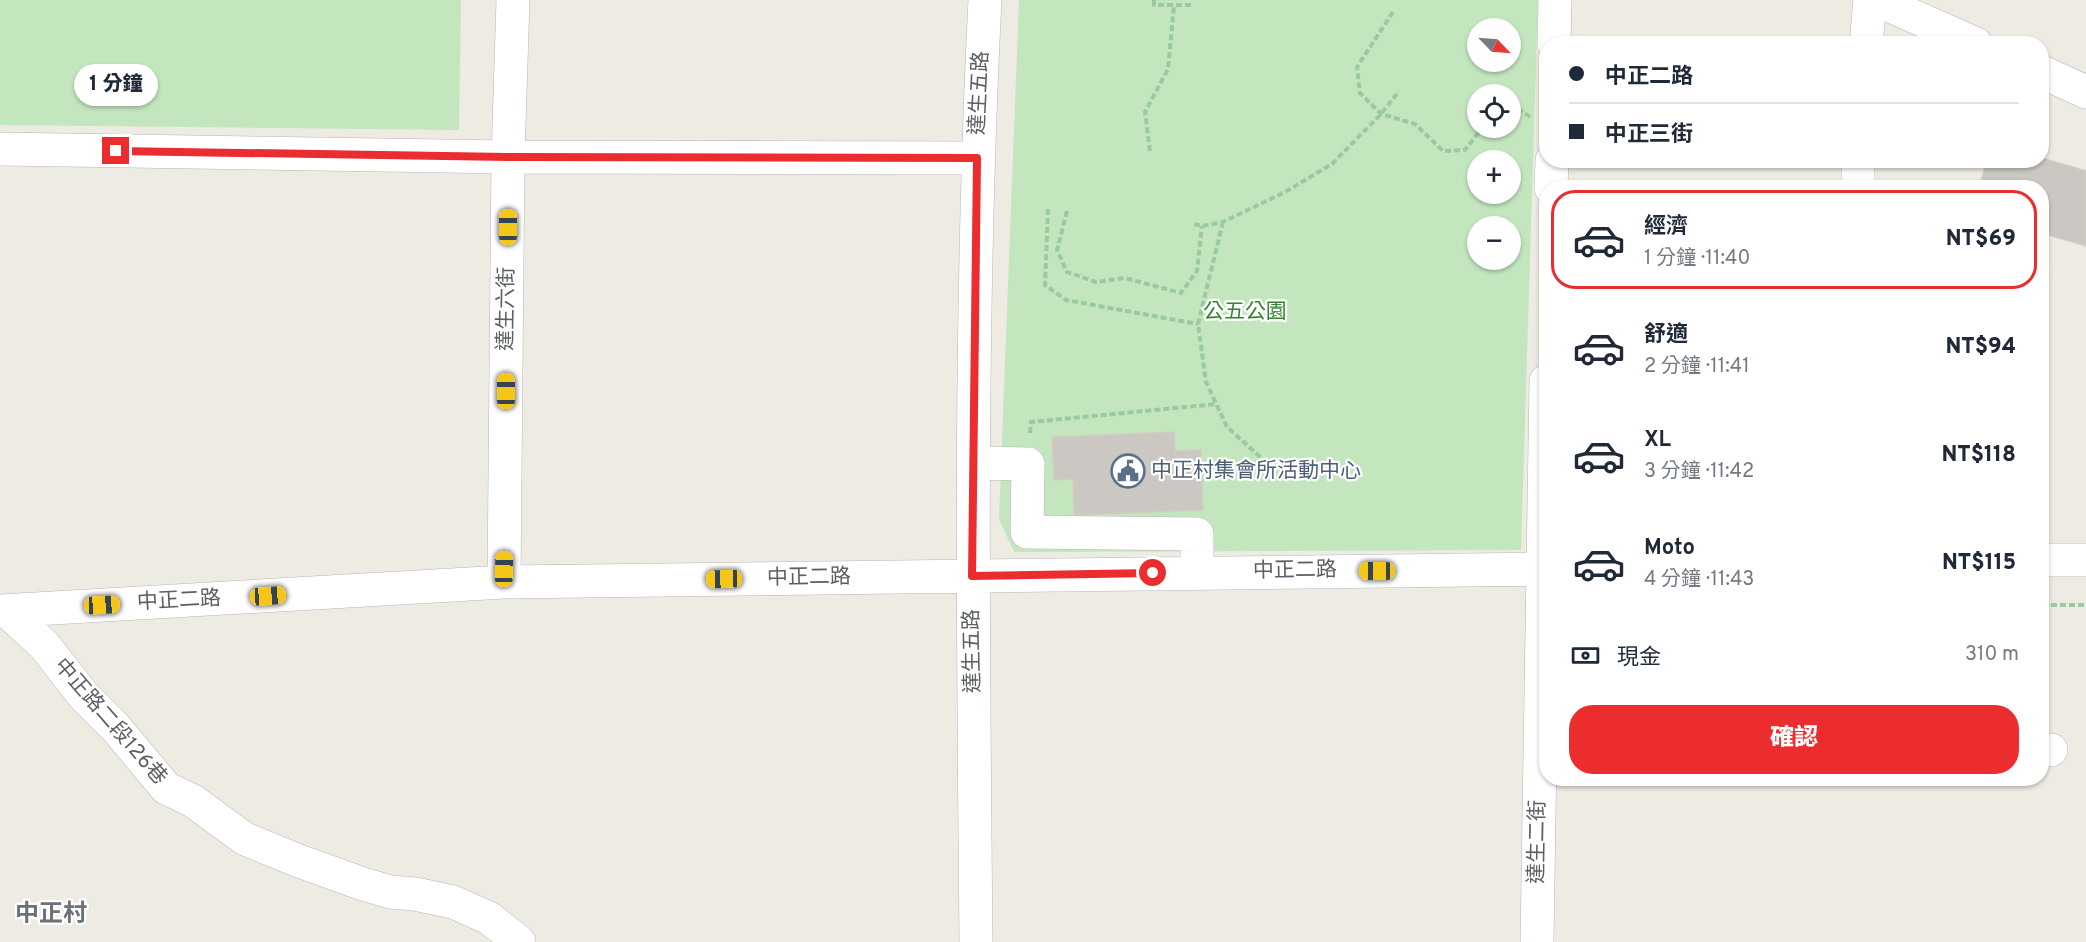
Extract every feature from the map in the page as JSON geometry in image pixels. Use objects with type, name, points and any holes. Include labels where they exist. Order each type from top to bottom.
[{"type":"street","name":"達生六街","points":[[504,582],[508,157],[513,0]]},
{"type":"street","name":"達生五路","points":[[976,942],[973,463],[977,158],[985,0]]},
{"type":"street","points":[[1554,36],[1555,0]]},
{"type":"street","points":[[1867,36],[1870,0]]},
{"type":"street","points":[[1877,0],[1958,36]]},
{"type":"street","points":[[2049,75],[2086,92]]},
{"type":"street","points":[[0,149],[508,157],[977,158]]},
{"type":"street","points":[[973,463],[1028,464],[1027,532],[1197,534],[1197,573]]},
{"type":"street","points":[[2049,560],[2086,560]]},
{"type":"street","name":"中正二路","points":[[4,611],[504,582],[1539,569]]},
{"type":"street","name":"中正路二段126巷","points":[[4,611],[44,645],[84,696],[116,728],[166,788],[193,801],[245,839],[363,884],[390,892],[415,894],[453,902],[489,918],[519,942]]},
{"type":"street","name":"達生二街","points":[[1536,942],[1539,786]]},
{"type":"path","points":[[1154,0],[1155,5],[1190,4],[1190,0]]},
{"type":"path","points":[[1150,151],[1145,111],[1168,69],[1174,5]]},
{"type":"path","points":[[1393,12],[1357,67],[1360,93],[1381,114],[1415,124],[1443,151],[1465,150],[1474,138]]},
{"type":"path","points":[[1194,224],[1202,226],[1223,222],[1285,192],[1332,164],[1381,114],[1399,91]]},
{"type":"path","points":[[1521,111],[1532,118]]},
{"type":"path","points":[[1048,209],[1045,285],[1065,300],[1198,324]]},
{"type":"path","points":[[1067,211],[1058,250],[1067,272],[1096,282],[1125,278],[1180,293],[1197,271],[1202,226]]},
{"type":"path","points":[[1223,222],[1198,324],[1206,382],[1227,427],[1267,463]]},
{"type":"path","points":[[1028,464],[1031,422],[1217,404]]},
{"type":"path","points":[[1202,464],[1267,463],[1323,476]]},
{"type":"path","points":[[2049,605],[2086,605]]},
{"type":"green space","points":[[0,0],[461,0],[459,130],[0,125]]},
{"type":"green space","name":"公五公園","points":[[1019,0],[1538,0],[1521,550],[1014,552],[999,519]]},
{"type":"building","points":[[2049,160],[2086,171],[2086,246],[2049,235],[2049,180],[1981,180],[1985,168],[2049,168]]},
{"type":"building","name":"中正村集會所活動中心","points":[[1174,432],[1175,451],[1201,450],[1203,510],[1074,515],[1073,479],[1054,480],[1052,437]]},
{"type":"place","name":"中正村集會所活動中心","points":[[1128,471]]},
{"type":"district","name":"中正村","points":[[51,915]]},
{"type":"route","points":[[116,151],[508,157],[977,158],[972,576],[1153,573]]}]
